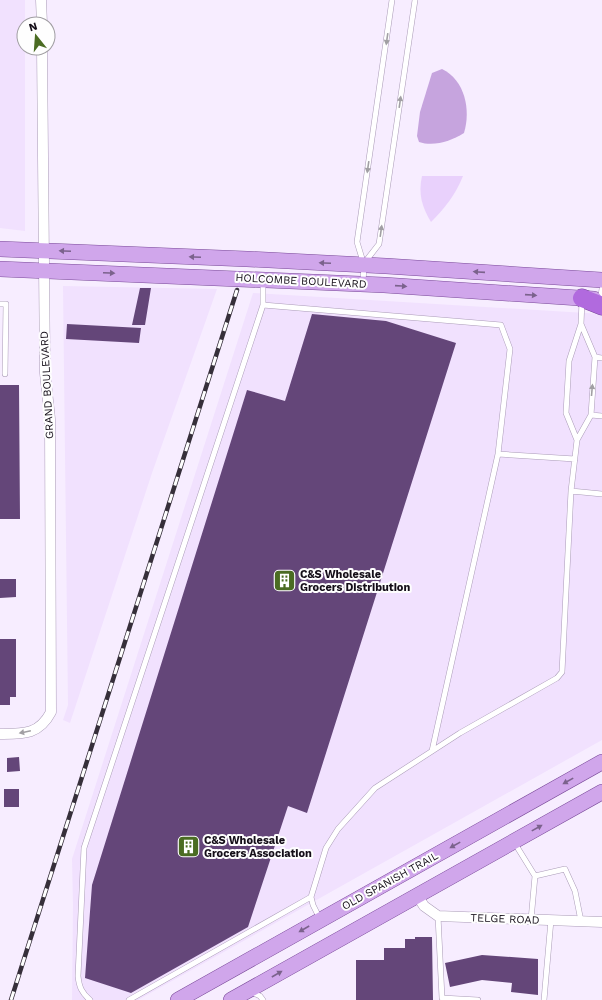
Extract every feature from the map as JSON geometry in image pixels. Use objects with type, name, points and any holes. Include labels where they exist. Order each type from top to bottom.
[{"type":"highway","points":[[582,298],[601,300]]},
{"type":"main road","name":"HOLCOMBE BOULEVARD","points":[[0,249],[364,265],[602,280]]},
{"type":"main road","name":"HOLCOMBE BOULEVARD","points":[[0,268],[363,284],[582,298]]},
{"type":"main road","name":"OLD SPANISH TRAIL","points":[[178,1000],[602,762]]},
{"type":"main road","points":[[231,1000],[602,792]]},
{"type":"main road","points":[[505,817],[516,840]]},
{"type":"main road","points":[[378,888],[391,910]]},
{"type":"main road","points":[[236,968],[248,990]]},
{"type":"street","points":[[42,0],[42,16]]},
{"type":"street","name":"GRAND BOULEVARD","points":[[0,734],[22,734],[36,729],[46,721],[51,712],[50,419],[44,373],[42,56]]},
{"type":"street","points":[[417,895],[424,906],[438,916]]},
{"type":"street","name":"TELGE ROAD","points":[[438,916],[602,922]]},
{"type":"lane","points":[[363,284],[364,265],[357,242],[392,0]]},
{"type":"lane","points":[[364,265],[379,244],[415,0]]},
{"type":"lane","points":[[90,1000],[83,994],[79,986],[78,976],[84,848],[263,305],[263,280]]},
{"type":"lane","points":[[577,440],[566,413],[569,361],[581,324],[582,298]]},
{"type":"lane","points":[[0,304],[6,304],[5,374]]},
{"type":"lane","points":[[263,305],[501,325],[510,349],[498,454],[432,751]]},
{"type":"lane","points":[[321,919],[313,905],[311,897],[326,848],[338,829],[374,788],[460,733],[557,678],[562,672],[571,491],[577,440],[591,415],[595,357],[581,324]]},
{"type":"lane","points":[[595,357],[602,358]]},
{"type":"lane","points":[[591,415],[602,416]]},
{"type":"lane","points":[[498,454],[575,459]]},
{"type":"lane","points":[[571,491],[602,494]]},
{"type":"lane","points":[[516,840],[535,876],[531,920]]},
{"type":"lane","points":[[535,876],[565,868],[575,890],[581,921]]},
{"type":"lane","points":[[129,1000],[311,897]]},
{"type":"lane","points":[[438,916],[442,998],[478,1000]]},
{"type":"lane","points":[[544,1000],[551,920]]},
{"type":"lane","points":[[248,990],[260,996],[263,1000]]},
{"type":"shaded area","points":[[0,0],[25,0],[25,16],[16,16],[16,56],[25,56],[25,231],[0,228]]},
{"type":"shaded area","points":[[442,69],[456,80],[464,96],[467,115],[464,133],[442,142],[431,144],[419,142],[417,136],[420,112],[432,73]]},
{"type":"shaded area","points":[[422,176],[463,176],[450,200],[431,222],[425,211],[421,195],[420,189]]},
{"type":"shaded area","points":[[63,286],[217,289],[152,473],[70,723],[63,720],[68,705]]},
{"type":"shaded area","points":[[253,293],[602,314],[602,740],[138,1000],[72,1000],[72,859]]},
{"type":"building","points":[[140,288],[151,288],[145,325],[132,325]]},
{"type":"building","name":"C&S Wholesale Grocers Distribution","points":[[312,314],[386,321],[456,343],[307,813],[288,806],[248,927],[131,993],[85,978],[92,885],[247,390],[285,401]]},
{"type":"building","points":[[67,324],[141,328],[139,343],[66,339]]},
{"type":"building","points":[[0,385],[19,385],[20,519],[0,519]]},
{"type":"building","points":[[0,579],[16,579],[16,597],[0,598]]},
{"type":"building","points":[[0,639],[16,639],[16,697],[10,697],[10,705],[0,705]]},
{"type":"building","points":[[19,757],[20,771],[7,772],[7,758]]},
{"type":"building","points":[[4,789],[19,789],[19,807],[4,807]]},
{"type":"building","points":[[415,937],[432,937],[433,1000],[356,1000],[356,960],[384,960],[384,948],[405,948],[405,939],[415,939]]},
{"type":"building","points":[[482,955],[538,959],[538,995],[511,992],[512,983],[482,980],[450,987],[445,963]]},
{"type":"railway","points":[[11,1000],[237,290]]},
{"type":"place","name":"C&S Wholesale Grocers Distribution","points":[[284,580]]},
{"type":"place","name":"C&S Wholesale Grocers Association","points":[[189,846]]}]
